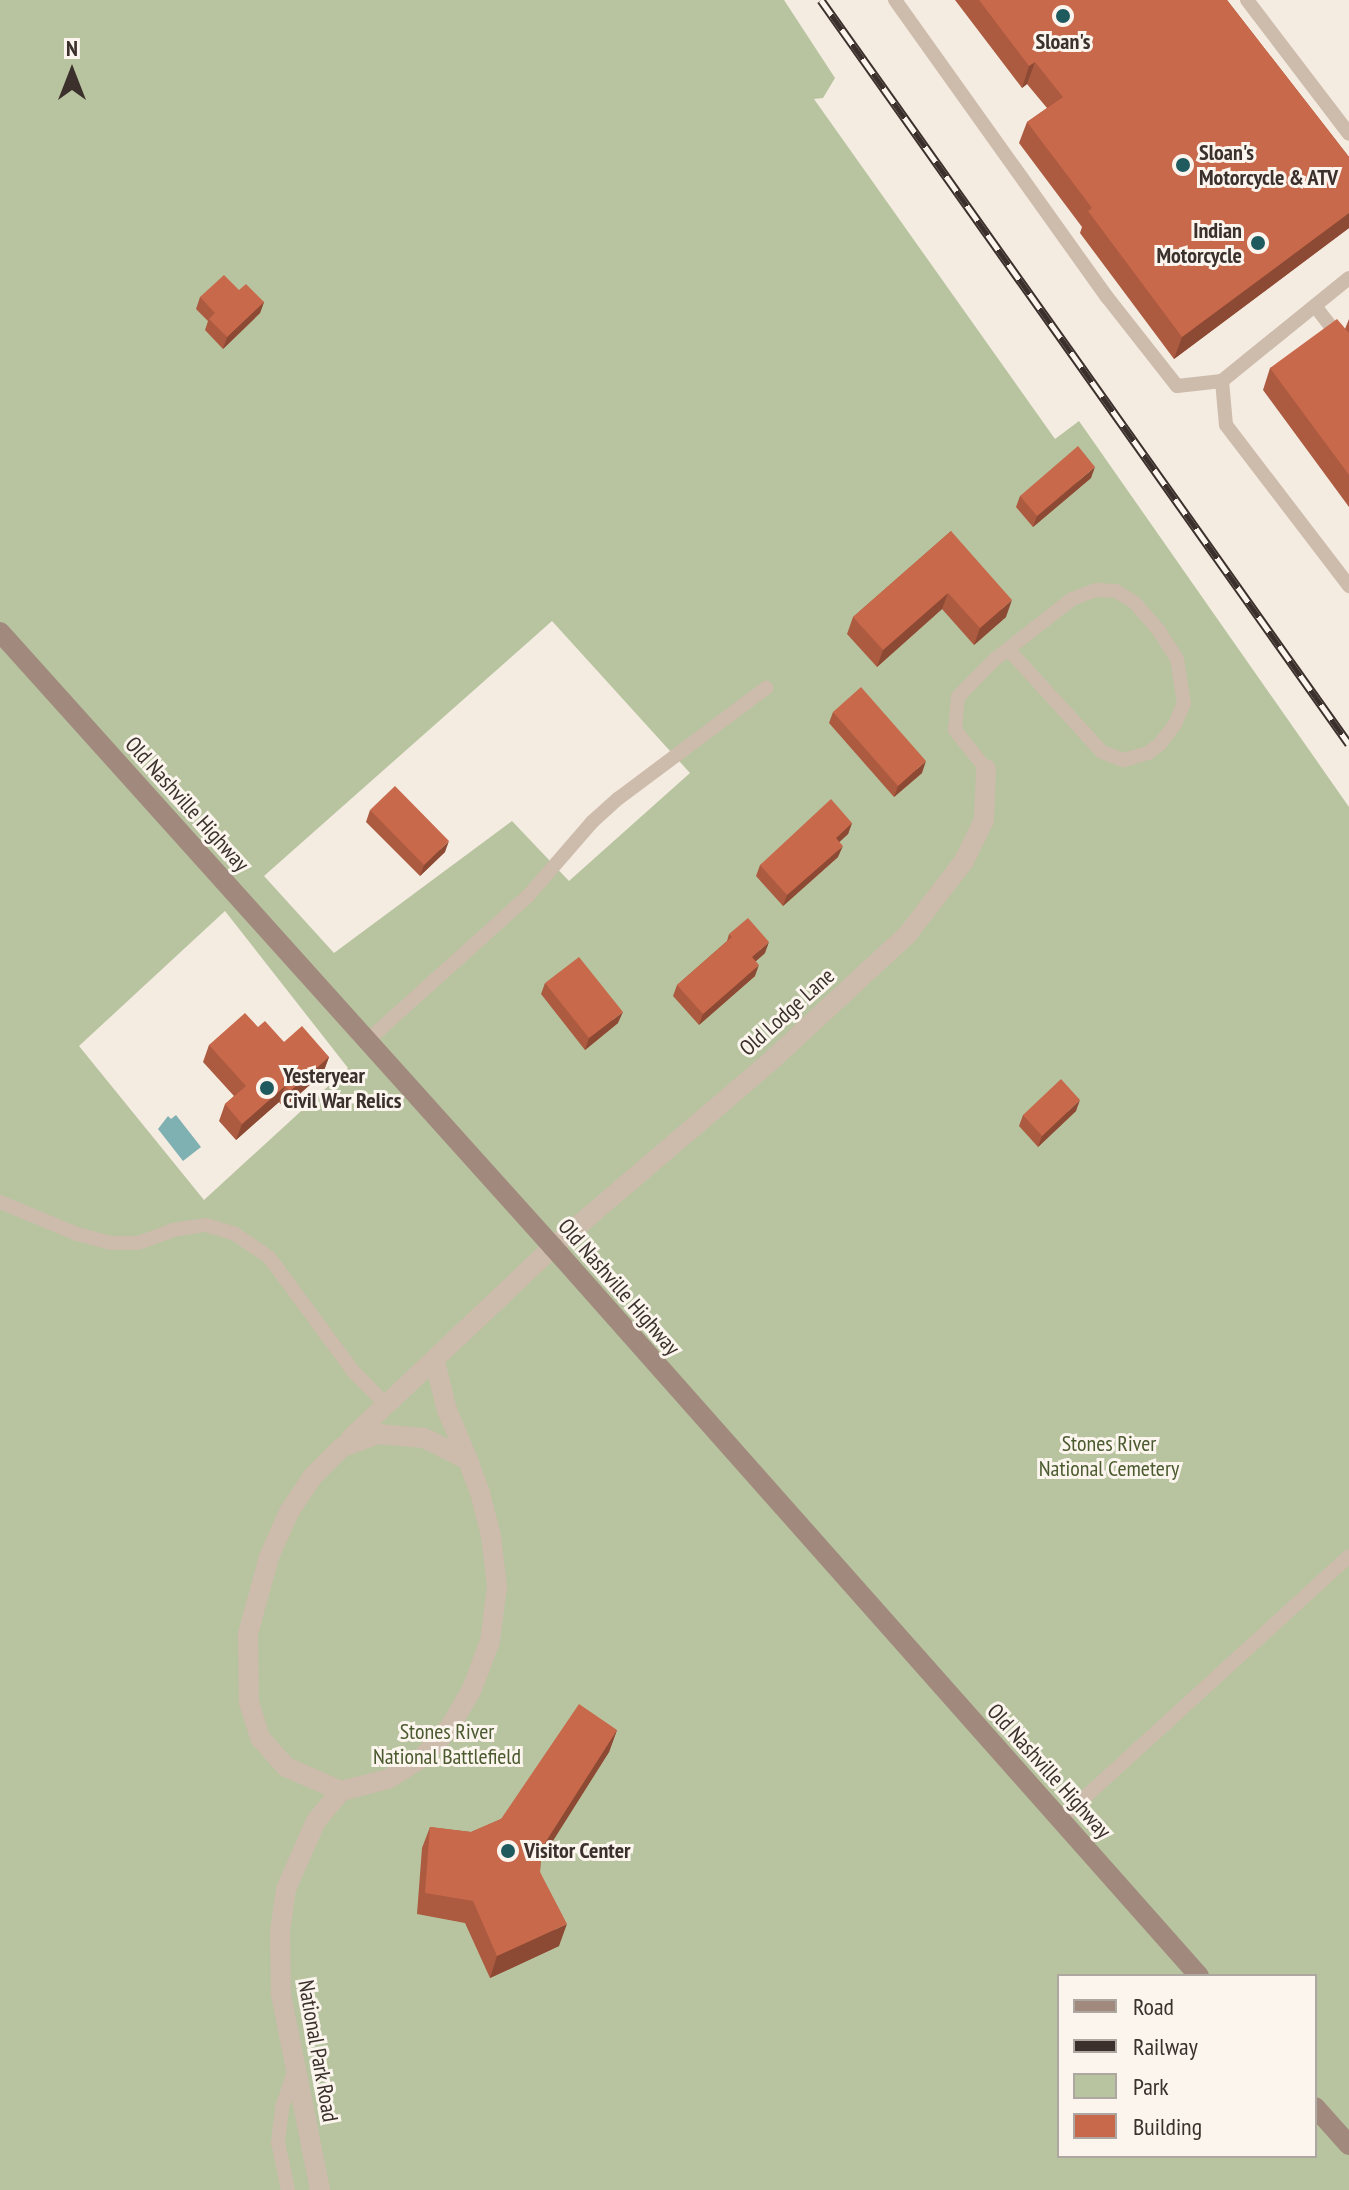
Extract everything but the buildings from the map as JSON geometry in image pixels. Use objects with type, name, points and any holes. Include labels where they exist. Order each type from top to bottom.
[{"type":"main road","name":"Old Nashville Highway","points":[[0,632],[553,1247],[1197,1974]]},
{"type":"main road","points":[[1317,2109],[1349,2145]]},
{"type":"street","name":"Old Lodge Lane","points":[[553,1247],[774,1058],[907,935],[964,861],[984,820],[986,769]]},
{"type":"street","points":[[435,1362],[447,1410],[468,1460],[491,1536],[497,1586],[490,1641],[450,1727],[422,1758],[388,1779],[341,1791],[286,1767],[260,1738],[249,1702],[246,1666],[248,1634],[269,1557],[289,1512],[313,1476],[553,1247]]},
{"type":"street","points":[[342,1447],[378,1434],[424,1438],[468,1460]]},
{"type":"street","name":"National Park Road","points":[[320,2190],[281,1994],[279,1961],[286,1889],[316,1821],[341,1791]]},
{"type":"lane","points":[[895,0],[1107,297],[1177,386],[1222,381],[1349,278]]},
{"type":"lane","points":[[1247,0],[1349,134]]},
{"type":"lane","points":[[1315,306],[1349,350]]},
{"type":"lane","points":[[1222,381],[1226,425],[1349,586]]},
{"type":"lane","points":[[986,769],[955,730],[958,697],[1008,649],[1072,599],[1096,590],[1116,591],[1135,603],[1177,659],[1184,703],[1175,724],[1160,744],[1148,753],[1123,760],[1102,752],[1008,649]]},
{"type":"lane","points":[[367,1041],[528,896],[592,822],[619,798],[766,688]]},
{"type":"lane","points":[[0,1202],[77,1234],[111,1243],[138,1243],[173,1230],[206,1225],[235,1234],[269,1257],[353,1371],[387,1406]]},
{"type":"lane","points":[[1060,1820],[1349,1556]]},
{"type":"lane","points":[[288,2190],[278,2142],[282,2107],[296,2068]]},
{"type":"green space","name":"Stones River National Battlefield","points":[[0,0],[784,0],[835,78],[823,98],[814,99],[1055,439],[1079,421],[1349,807],[1349,2190],[0,2190]],"holes":[[[552,621],[690,773],[569,881],[512,821],[334,953],[264,876]],[[225,911],[348,1068],[204,1200],[79,1046]]]},
{"type":"water","points":[[176,1115],[201,1147],[183,1161],[158,1129],[168,1116],[171,1119]]},
{"type":"railway","points":[[821,0],[1349,744]]},
{"type":"place","name":"Sloan's","points":[[1063,16]]},
{"type":"place","name":"Sloan's Motorcycle & ATV","points":[[1183,165]]},
{"type":"place","name":"Indian Motorcycle","points":[[1258,243]]},
{"type":"place","name":"Yesteryear Civil War Relics","points":[[267,1088]]},
{"type":"place","name":"Visitor Center","points":[[508,1851]]},
{"type":"park label","name":"Stones River National Cemetery","points":[[1109,1456]]}]
